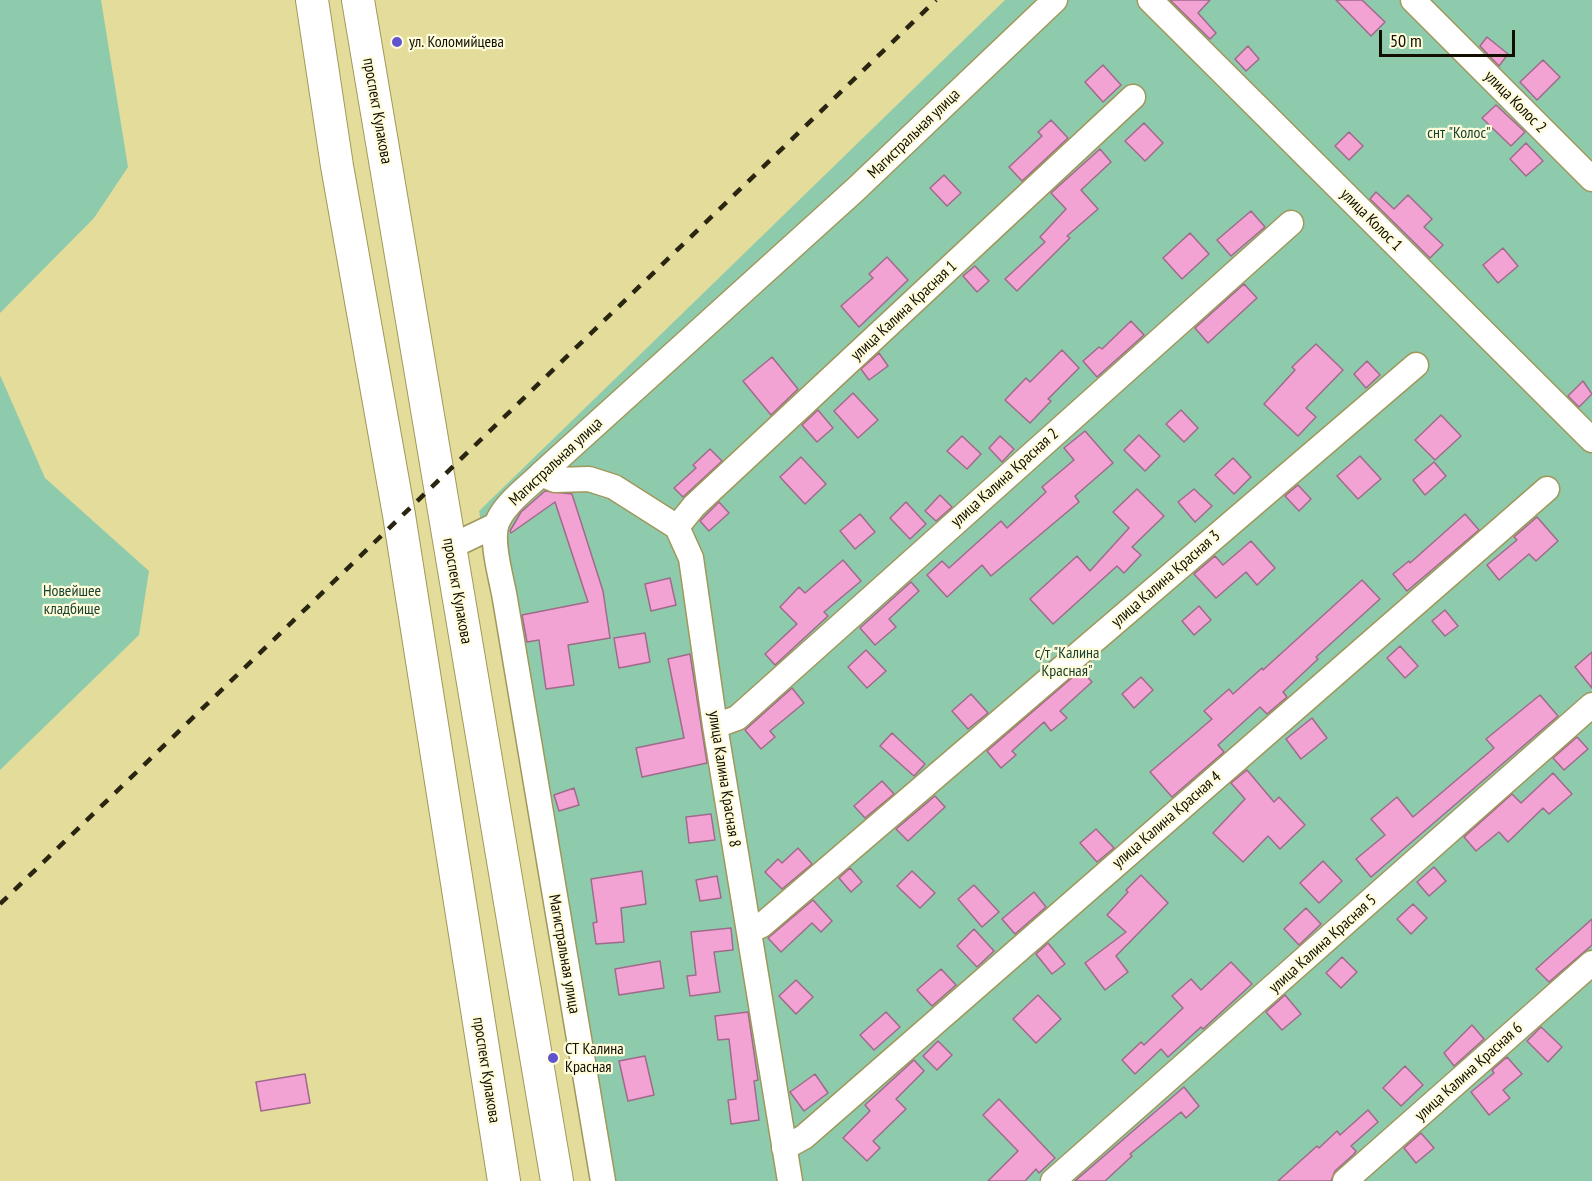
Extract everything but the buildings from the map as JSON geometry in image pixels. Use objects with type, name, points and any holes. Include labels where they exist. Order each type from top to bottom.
[{"type":"main road","name":"проспект Кулакова","points":[[312,0],[338,166],[399,515],[504,1181]]},
{"type":"main road","name":"проспект Кулакова","points":[[358,0],[558,1181]]},
{"type":"street","name":"Магистральная улица","points":[[603,1181],[506,610],[496,543],[496,525],[505,510],[541,474],[855,190],[1055,0]]},
{"type":"street","name":"улица Колос 1","points":[[1150,0],[1592,440]]},
{"type":"street","name":"улица Колос 2","points":[[1413,0],[1592,179]]},
{"type":"street","name":"улица Калина Красная 1","points":[[677,527],[693,506],[1133,98]]},
{"type":"street","name":"улица Калина Красная 2","points":[[715,726],[736,718],[1291,224]]},
{"type":"street","name":"улица Калина Красная 3","points":[[749,931],[762,925],[1416,365]]},
{"type":"street","points":[[541,474],[555,480],[589,478],[614,487],[677,527]]},
{"type":"street","name":"улица Калина Красная 4","points":[[784,1148],[804,1137],[1547,489]]},
{"type":"street","points":[[450,547],[496,525]]},
{"type":"street","name":"улица Калина Красная 8","points":[[677,527],[691,558],[715,726],[790,1181]]},
{"type":"street","name":"улица Калина Красная 5","points":[[1053,1181],[1592,705]]},
{"type":"street","name":"улица Калина Красная 6","points":[[1345,1181],[1592,963]]},
{"type":"green space","points":[[0,0],[101,0],[128,167],[94,218],[0,313]]},
{"type":"green space","name":"с/т \"Калина Красная\"","points":[[1005,0],[1592,0],[1592,1181],[602,1181],[479,511]]},
{"type":"green space","name":"Новейшее кладбище","points":[[0,375],[45,478],[149,571],[139,635],[0,770]]},
{"type":"railway","points":[[0,904],[936,0]]},
{"type":"place","name":"ул. Коломийцева","points":[[397,42]]},
{"type":"place","name":"СТ Калина Красная","points":[[553,1058]]},
{"type":"park label","name":"снт \"Колос\"","points":[[1459,133]]}]
